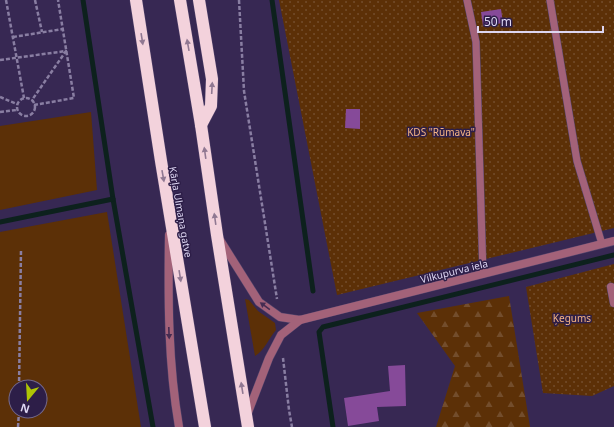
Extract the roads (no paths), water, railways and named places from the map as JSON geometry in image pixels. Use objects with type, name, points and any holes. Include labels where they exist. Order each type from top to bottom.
[{"type":"highway","name":"Kārļa Ulmaņa gatve","points":[[136,0],[205,427]]},
{"type":"highway","points":[[180,0],[247,422]]},
{"type":"highway","points":[[199,0],[212,80],[211,106],[201,125]]},
{"type":"street","points":[[169,210],[169,339],[179,427]]},
{"type":"street","points":[[217,235],[259,302],[280,317],[300,320]]},
{"type":"street","name":"Vilkupurva iela","points":[[300,320],[614,241]]},
{"type":"street","points":[[610,287],[614,303]]},
{"type":"street","points":[[247,422],[268,358],[281,335],[300,320]]},
{"type":"lane","points":[[468,0],[476,42],[482,274]]},
{"type":"lane","points":[[550,0],[577,161],[602,244]]},
{"type":"waterway","points":[[83,0],[113,199],[153,427]]},
{"type":"waterway","points":[[272,0],[313,291]]},
{"type":"waterway","points":[[0,222],[113,199]]},
{"type":"waterway","points":[[333,427],[319,332],[323,327],[614,255]]},
{"type":"park label","name":"KDS \"Rūmava\"","points":[[441,132]]},
{"type":"park label","name":"Ķegums","points":[[572,318]]}]
